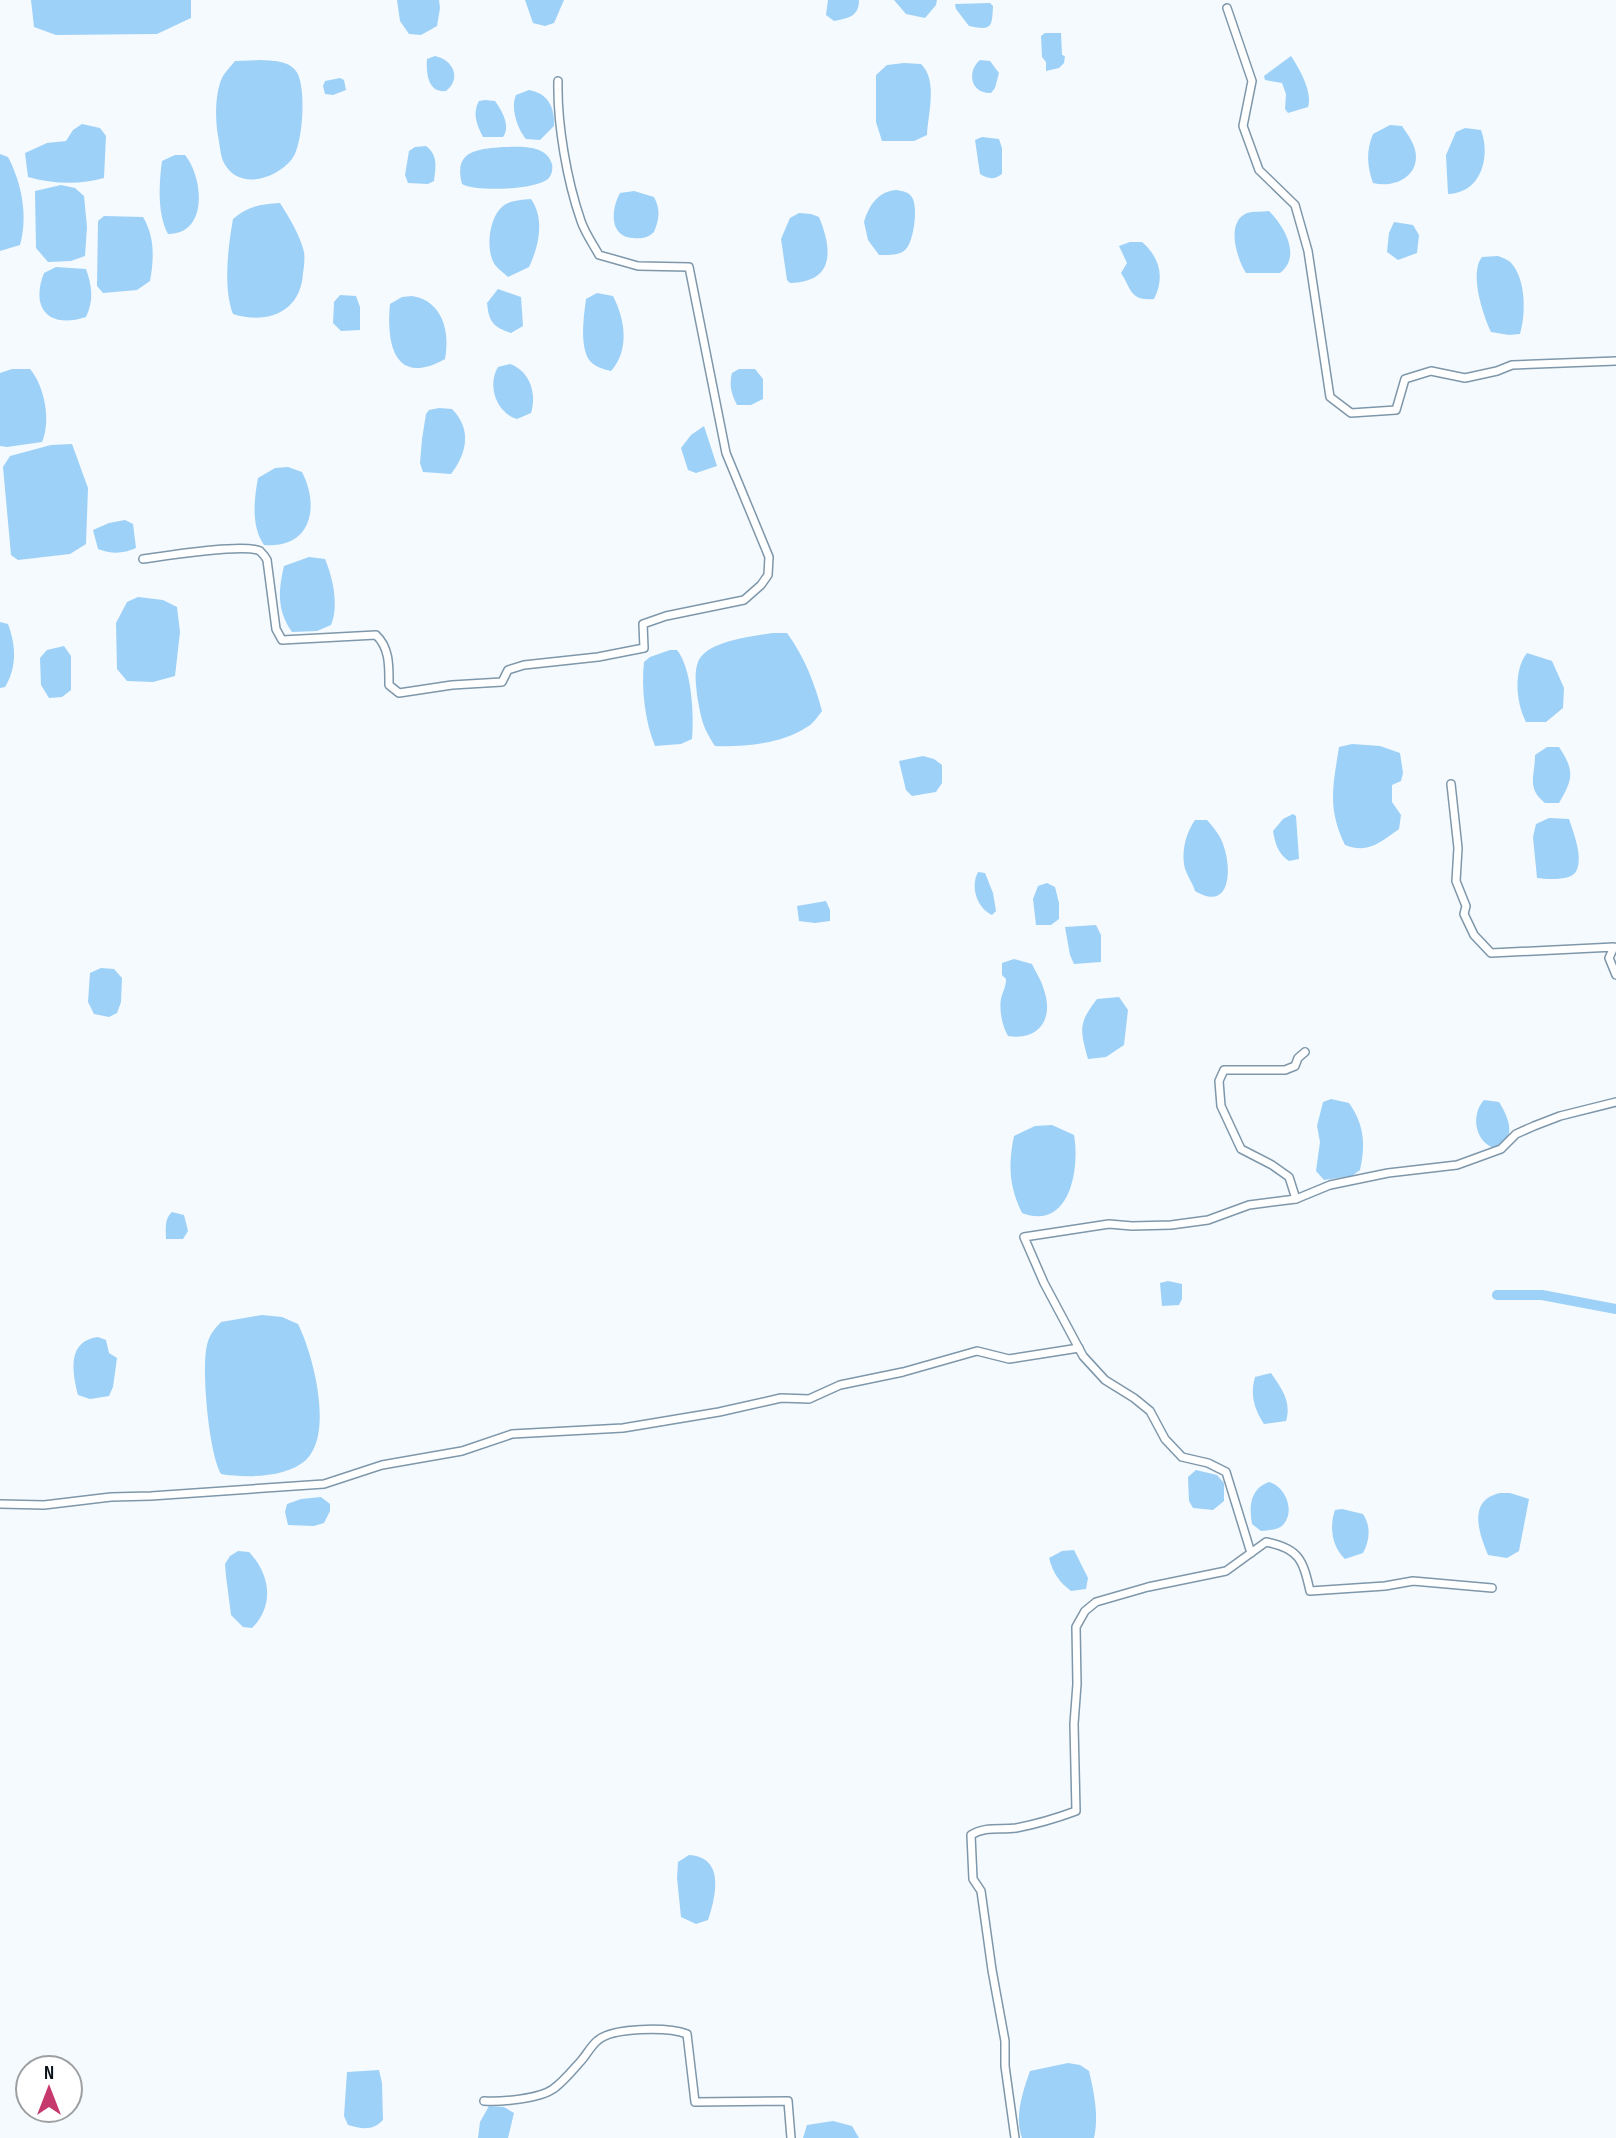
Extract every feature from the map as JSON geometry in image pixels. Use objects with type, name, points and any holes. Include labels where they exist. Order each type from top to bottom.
[{"type":"street","points":[[1227,8],[1252,81],[1243,127],[1259,170],[1295,205],[1308,251],[1331,397],[1351,414],[1396,410],[1405,379],[1431,371],[1465,378],[1512,365],[1616,361]]},
{"type":"street","points":[[143,559],[248,548],[261,552],[267,559],[276,629],[282,640],[376,635],[383,642],[389,662],[389,685],[399,693],[452,685],[502,682],[508,670],[524,665],[578,657],[598,657],[644,648],[643,624],[666,616],[744,600],[761,585],[768,575],[769,557],[726,453],[689,267],[638,266],[599,255],[582,224],[569,181],[557,109],[558,81]]},
{"type":"street","points":[[1451,784],[1458,848],[1456,881],[1466,906],[1464,914],[1474,934],[1491,953],[1614,947],[1609,958],[1616,975]]},
{"type":"street","points":[[1296,1199],[1289,1177],[1241,1149],[1221,1106],[1219,1081],[1224,1070],[1285,1070],[1295,1066],[1298,1058],[1305,1052]]},
{"type":"street","points":[[1251,1553],[1226,1472],[1208,1463],[1182,1457],[1166,1439],[1150,1411],[1105,1380],[1079,1348],[1040,1275],[1024,1237],[1109,1224],[1171,1225],[1208,1220],[1250,1205],[1296,1199],[1330,1185],[1388,1173],[1457,1165],[1501,1149],[1516,1134],[1534,1126],[1560,1116],[1616,1102]]},
{"type":"street","points":[[0,1504],[44,1504],[111,1497],[324,1484],[382,1465],[424,1460],[462,1451],[512,1434],[623,1428],[719,1412],[781,1398],[809,1399],[840,1384],[903,1372],[977,1351],[1009,1359],[1079,1348]]},
{"type":"street","points":[[1014,2138],[1005,2066],[1005,2041],[981,1891],[973,1879],[971,1835],[979,1830],[1014,1828],[1076,1811],[1076,1627],[1085,1611],[1096,1602],[1148,1587],[1226,1571],[1266,1542],[1285,1545],[1304,1565],[1310,1591],[1385,1586],[1413,1581],[1492,1588]]},
{"type":"street","points":[[484,2101],[512,2101],[552,2090],[597,2040],[608,2035],[649,2029],[678,2031],[687,2034],[695,2102],[788,2101],[791,2138]]},
{"type":"water","points":[[31,0],[191,0],[191,18],[157,34],[56,35],[34,27]]},
{"type":"water","points":[[397,0],[439,0],[437,26],[421,35],[409,34],[400,21]]},
{"type":"water","points":[[525,0],[564,0],[554,23],[545,26],[533,23]]},
{"type":"water","points":[[828,0],[859,0],[857,10],[852,16],[834,21],[826,15]]},
{"type":"water","points":[[894,0],[937,0],[925,18],[906,14]]},
{"type":"water","points":[[990,3],[993,6],[991,23],[982,28],[969,26],[955,4]]},
{"type":"water","points":[[1045,33],[1061,33],[1062,55],[1065,56],[1064,63],[1059,68],[1046,71],[1041,36]]},
{"type":"water","points":[[435,56],[447,61],[453,70],[454,81],[446,91],[435,89],[429,81],[427,59]]},
{"type":"water","points":[[1291,56],[1304,80],[1309,101],[1308,107],[1288,113],[1285,109],[1286,94],[1282,83],[1265,80],[1264,76]]},
{"type":"water","points":[[980,60],[990,61],[999,73],[991,93],[979,90],[973,81],[973,70]]},
{"type":"water","points":[[235,61],[284,63],[296,71],[302,89],[301,129],[296,152],[285,166],[267,176],[248,179],[231,172],[224,163],[217,130],[217,99],[222,78]]},
{"type":"water","points":[[921,64],[929,79],[931,98],[927,135],[914,141],[882,141],[876,122],[876,75],[887,65]]},
{"type":"water","points":[[340,78],[344,80],[346,90],[333,95],[325,94],[325,81]]},
{"type":"water","points":[[529,90],[546,98],[553,113],[554,126],[540,140],[526,139],[516,119],[516,95]]},
{"type":"water","points":[[479,101],[495,101],[503,114],[506,128],[503,137],[483,137],[481,133],[476,110]]},
{"type":"water","points":[[82,124],[100,128],[106,136],[104,178],[66,183],[28,177],[25,153],[47,143],[66,141],[73,130]]},
{"type":"water","points":[[1390,125],[1402,126],[1409,137],[1416,153],[1415,165],[1407,176],[1395,183],[1373,183],[1369,171],[1369,146],[1373,134]]},
{"type":"water","points":[[1465,128],[1481,130],[1484,162],[1476,180],[1459,192],[1448,194],[1446,155],[1456,132]]},
{"type":"water","points":[[982,137],[999,139],[1002,148],[1002,174],[994,178],[980,174],[975,140]]},
{"type":"water","points":[[426,146],[434,157],[434,181],[428,184],[408,183],[405,175],[409,151],[415,147]]},
{"type":"water","points":[[504,147],[531,148],[544,153],[552,164],[548,179],[531,186],[505,189],[469,187],[462,184],[460,173],[464,158],[477,151]]},
{"type":"water","points":[[0,154],[8,157],[17,178],[23,223],[20,245],[0,251]]},
{"type":"water","points":[[175,155],[185,155],[191,165],[196,177],[199,203],[190,225],[181,232],[168,234],[160,208],[160,179],[162,161]]},
{"type":"water","points":[[61,185],[75,188],[84,196],[87,227],[85,256],[71,261],[48,262],[36,248],[35,191]]},
{"type":"water","points":[[896,190],[908,193],[913,200],[915,214],[911,238],[909,245],[901,253],[879,255],[868,240],[864,222],[868,211],[879,197]]},
{"type":"water","points":[[634,191],[654,197],[658,206],[654,232],[644,238],[625,236],[616,228],[614,221],[620,193]]},
{"type":"water","points":[[531,199],[539,224],[536,250],[529,267],[508,277],[496,266],[490,251],[494,218],[503,206],[513,201]]},
{"type":"water","points":[[280,203],[304,252],[301,286],[289,306],[280,312],[258,318],[233,314],[227,280],[233,219],[255,206]]},
{"type":"water","points":[[1269,211],[1285,233],[1290,258],[1280,273],[1246,273],[1235,241],[1236,224],[1247,213]]},
{"type":"water","points":[[799,213],[819,217],[828,253],[822,271],[815,277],[790,283],[787,280],[781,239],[790,218]]},
{"type":"water","points":[[104,216],[143,217],[147,225],[153,256],[150,281],[137,290],[103,293],[97,286],[98,221]]},
{"type":"water","points":[[1394,222],[1413,225],[1419,235],[1417,253],[1398,260],[1387,252],[1389,233]]},
{"type":"water","points":[[1142,242],[1157,261],[1160,276],[1154,299],[1136,296],[1121,273],[1127,263],[1119,246]]},
{"type":"water","points":[[1498,256],[1511,263],[1520,279],[1524,308],[1520,334],[1491,332],[1481,305],[1477,283],[1478,264],[1482,257]]},
{"type":"water","points":[[56,267],[86,269],[91,293],[86,317],[73,320],[53,318],[41,306],[40,286],[44,273]]},
{"type":"water","points":[[498,289],[521,297],[523,326],[511,333],[496,326],[489,315],[487,303]]},
{"type":"water","points":[[597,293],[613,296],[623,324],[621,354],[611,371],[592,363],[584,348],[586,299]]},
{"type":"water","points":[[340,295],[356,296],[360,307],[360,330],[341,331],[333,323],[334,302]]},
{"type":"water","points":[[402,297],[423,299],[437,311],[442,319],[446,338],[445,359],[415,368],[405,365],[397,357],[392,347],[389,319],[390,304]]},
{"type":"water","points":[[510,364],[523,372],[530,384],[533,398],[531,413],[517,419],[499,405],[494,390],[493,382],[498,367]]},
{"type":"water","points":[[12,369],[30,369],[43,394],[46,424],[42,442],[0,446],[0,373]]},
{"type":"water","points":[[739,369],[755,369],[763,379],[763,399],[751,405],[737,405],[731,381],[732,373]]},
{"type":"water","points":[[452,409],[465,433],[461,458],[451,474],[423,472],[420,463],[426,414],[429,410]]},
{"type":"water","points":[[704,426],[717,466],[696,473],[688,470],[681,448],[691,435]]},
{"type":"water","points":[[72,444],[88,488],[86,544],[70,554],[18,560],[11,555],[3,467],[10,456],[51,445]]},
{"type":"water","points":[[288,467],[302,472],[307,485],[310,512],[307,523],[301,533],[292,540],[264,545],[255,521],[258,478],[275,468]]},
{"type":"water","points":[[125,520],[133,524],[136,548],[117,553],[98,549],[93,530]]},
{"type":"water","points":[[309,557],[325,559],[334,592],[335,609],[331,625],[317,631],[292,632],[280,600],[284,566]]},
{"type":"water","points":[[138,597],[163,600],[177,607],[180,632],[175,676],[153,682],[127,681],[117,669],[116,623],[127,602]]},
{"type":"water","points":[[0,622],[8,624],[14,656],[9,679],[5,687],[0,688]]},
{"type":"water","points":[[773,633],[787,633],[793,642],[808,670],[822,711],[809,726],[775,741],[715,746],[700,710],[696,678],[698,662],[710,649],[720,644]]},
{"type":"water","points":[[64,646],[71,656],[71,690],[62,697],[49,698],[41,685],[40,658],[47,650]]},
{"type":"water","points":[[670,650],[677,650],[689,680],[692,739],[681,744],[655,746],[645,705],[644,662]]},
{"type":"water","points":[[1527,653],[1552,661],[1564,688],[1563,708],[1546,722],[1526,722],[1520,706],[1518,678]]},
{"type":"water","points":[[1352,744],[1380,746],[1400,753],[1403,773],[1401,781],[1392,785],[1392,802],[1401,815],[1399,829],[1374,845],[1361,848],[1345,845],[1336,820],[1333,797],[1339,747]]},
{"type":"water","points":[[1547,747],[1559,747],[1570,769],[1567,788],[1559,803],[1545,803],[1533,787],[1535,755]]},
{"type":"water","points":[[923,756],[942,765],[942,783],[936,792],[912,796],[906,790],[899,761]]},
{"type":"water","points":[[1293,814],[1296,816],[1299,859],[1289,861],[1278,848],[1273,831],[1283,819]]},
{"type":"water","points":[[1549,818],[1569,819],[1579,854],[1578,867],[1572,876],[1557,879],[1537,878],[1533,837],[1536,824]]},
{"type":"water","points":[[1195,820],[1207,820],[1224,847],[1228,877],[1222,893],[1215,896],[1195,891],[1185,867],[1185,841]]},
{"type":"water","points":[[978,872],[985,873],[993,893],[996,911],[992,915],[982,907],[976,897]]},
{"type":"water","points":[[1047,883],[1055,887],[1059,919],[1051,925],[1036,925],[1033,899],[1038,886]]},
{"type":"water","points":[[826,901],[830,910],[830,921],[799,921],[797,906]]},
{"type":"water","points":[[1096,925],[1101,935],[1101,962],[1074,964],[1065,927]]},
{"type":"water","points":[[1014,959],[1032,964],[1042,983],[1047,1001],[1045,1019],[1041,1026],[1028,1035],[1019,1037],[1008,1036],[1001,1011],[1006,979],[1002,975],[1002,963]]},
{"type":"water","points":[[101,968],[114,969],[122,978],[121,1002],[117,1013],[109,1017],[94,1014],[88,1002],[90,973]]},
{"type":"water","points":[[1119,997],[1128,1010],[1124,1045],[1106,1057],[1088,1059],[1082,1033],[1086,1015],[1097,999]]},
{"type":"water","points":[[1331,1099],[1349,1103],[1354,1111],[1361,1127],[1363,1152],[1360,1170],[1352,1176],[1324,1180],[1316,1171],[1320,1142],[1317,1126],[1323,1102]]},
{"type":"water","points":[[1484,1100],[1499,1102],[1508,1121],[1509,1134],[1506,1140],[1494,1148],[1482,1140],[1477,1127],[1477,1112]]},
{"type":"water","points":[[1052,1125],[1074,1135],[1073,1179],[1061,1205],[1051,1213],[1038,1216],[1022,1213],[1014,1194],[1011,1175],[1014,1136],[1035,1126]]},
{"type":"water","points":[[172,1212],[184,1215],[188,1231],[183,1239],[166,1239],[167,1221]]},
{"type":"water","points":[[1168,1281],[1182,1284],[1182,1299],[1179,1305],[1162,1306],[1160,1283]]},
{"type":"water","points":[[262,1315],[282,1317],[298,1324],[315,1373],[320,1413],[319,1432],[314,1448],[298,1466],[265,1475],[221,1474],[213,1449],[207,1411],[207,1345],[221,1322]]},
{"type":"water","points":[[98,1337],[106,1340],[109,1353],[117,1358],[109,1396],[90,1399],[78,1395],[74,1358],[81,1344]]},
{"type":"water","points":[[1271,1373],[1288,1407],[1286,1421],[1264,1424],[1254,1402],[1253,1390],[1255,1377]]},
{"type":"water","points":[[1196,1470],[1217,1475],[1224,1483],[1224,1501],[1213,1510],[1193,1508],[1189,1501],[1188,1477]]},
{"type":"water","points":[[1269,1482],[1280,1488],[1284,1494],[1289,1513],[1281,1527],[1261,1531],[1252,1524],[1251,1505],[1254,1494]]},
{"type":"water","points":[[1500,1493],[1529,1499],[1519,1551],[1507,1558],[1488,1555],[1478,1518],[1483,1502]]},
{"type":"water","points":[[321,1497],[330,1504],[330,1511],[324,1523],[314,1526],[288,1525],[285,1512],[287,1504]]},
{"type":"water","points":[[1335,1510],[1363,1514],[1368,1528],[1363,1553],[1345,1559],[1337,1549],[1332,1530]]},
{"type":"water","points":[[1074,1550],[1088,1578],[1086,1589],[1071,1591],[1057,1577],[1049,1558],[1062,1551]]},
{"type":"water","points":[[238,1551],[249,1552],[256,1561],[262,1570],[267,1590],[264,1610],[252,1628],[243,1627],[231,1615],[225,1564],[230,1556]]},
{"type":"water","points":[[689,1855],[700,1857],[708,1863],[715,1879],[708,1920],[696,1924],[681,1917],[677,1878],[678,1862]]},
{"type":"water","points":[[1068,2063],[1080,2065],[1089,2071],[1096,2113],[1094,2138],[1022,2138],[1019,2113],[1030,2071]]},
{"type":"water","points":[[379,2070],[383,2120],[367,2128],[348,2125],[344,2116],[347,2072]]},
{"type":"water","points":[[489,2106],[504,2107],[514,2113],[508,2138],[478,2138],[480,2122]]},
{"type":"water","points":[[833,2121],[852,2126],[859,2138],[803,2138],[807,2125]]},
{"type":"waterway","points":[[1497,1295],[1542,1295],[1616,1309]]}]
